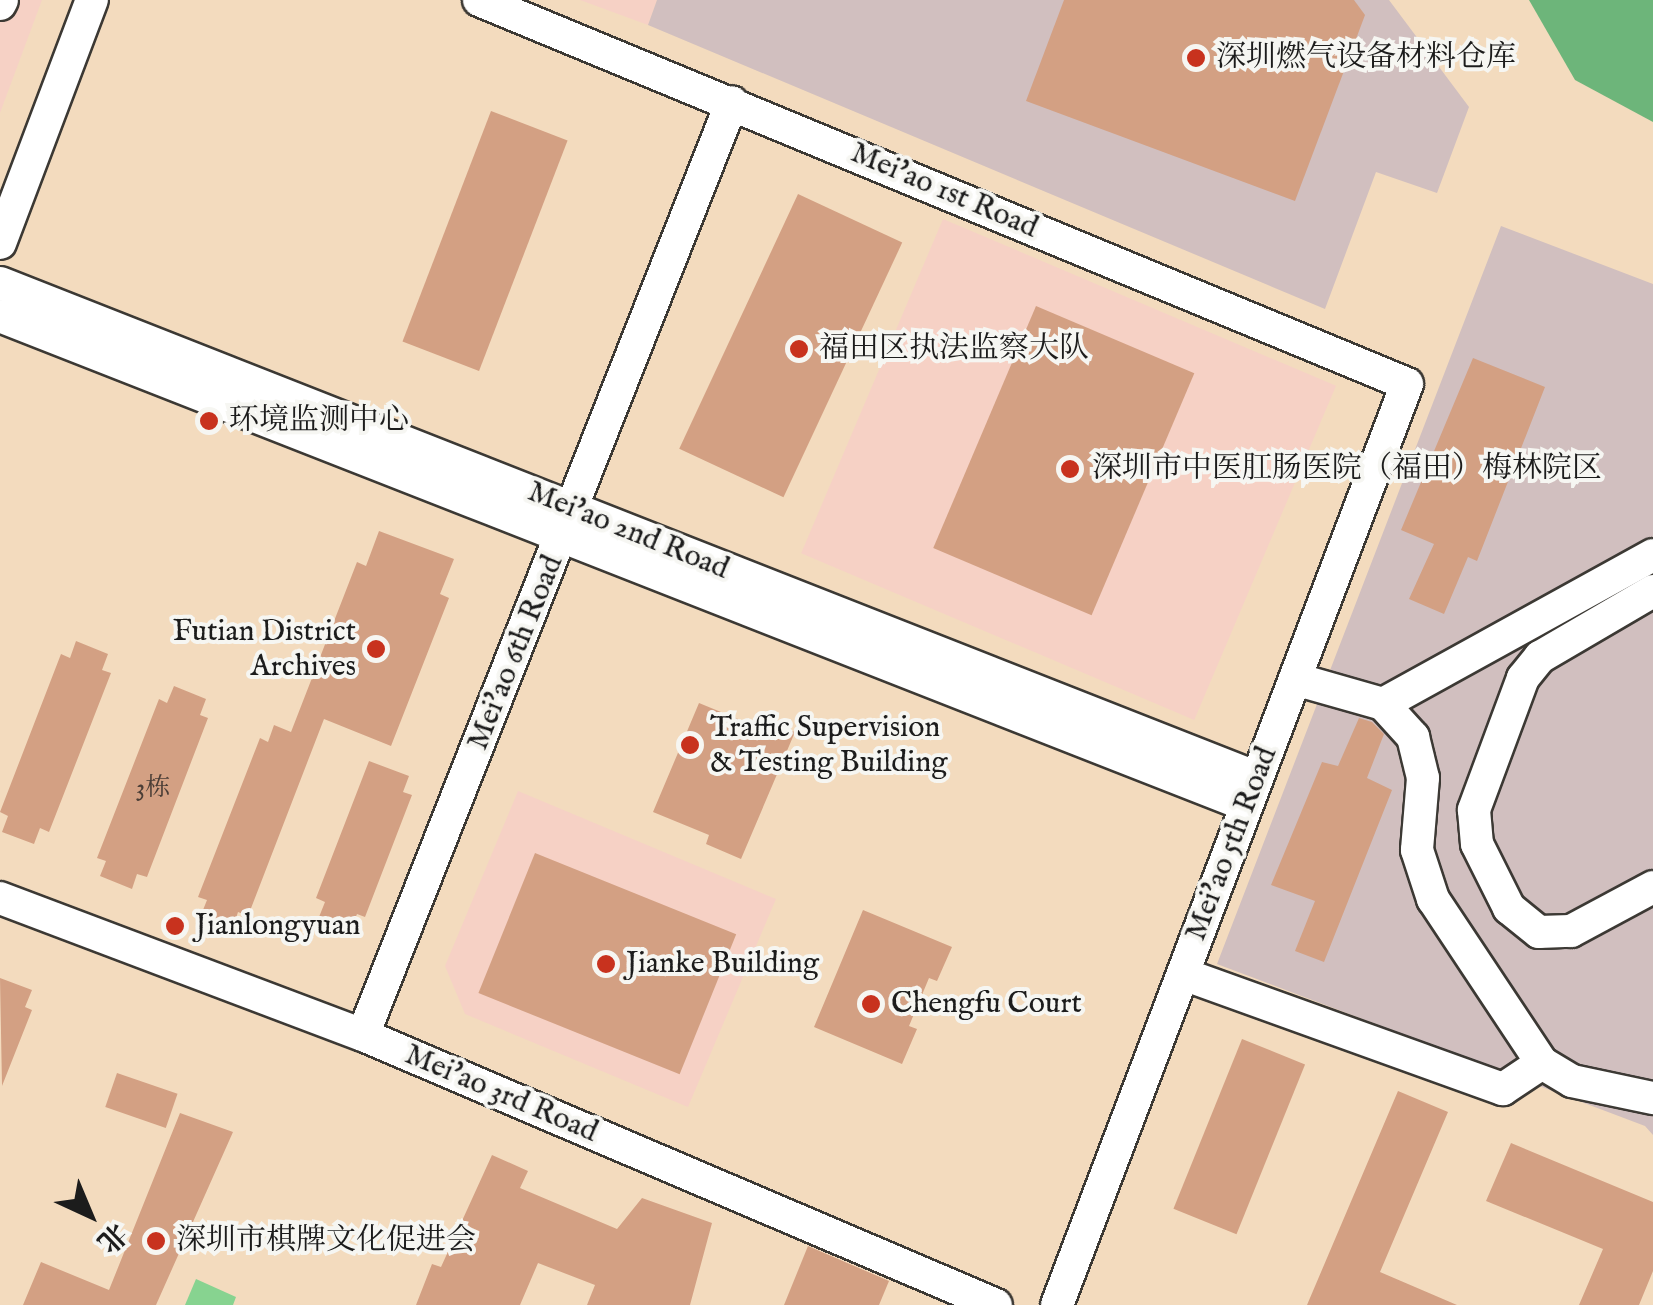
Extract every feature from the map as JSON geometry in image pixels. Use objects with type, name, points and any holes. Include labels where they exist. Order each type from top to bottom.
[{"type":"street","points":[[0,243],[92,0]]},
{"type":"street","name":"Mei'ao 1st Road","points":[[479,0],[1407,384]]},
{"type":"street","name":"Mei'ao 6th Road","points":[[363,1036],[569,525],[732,102]]},
{"type":"street","name":"Mei'ao 2nd Road","points":[[0,282],[569,525]]},
{"type":"street","name":"Mei'ao 2nd Road","points":[[0,316],[569,525],[1252,792]]},
{"type":"street","name":"Mei'ao 5th Road","points":[[1057,1305],[1407,384]]},
{"type":"street","points":[[1383,704],[1653,555]]},
{"type":"street","points":[[1653,591],[1540,657],[1523,678],[1474,810],[1477,844],[1509,908],[1539,932],[1572,930],[1653,888]]},
{"type":"street","points":[[1295,679],[1383,704],[1414,737],[1423,778],[1417,850],[1433,900],[1542,1063],[1572,1081],[1653,1098]]},
{"type":"street","name":"Mei'ao 3rd Road","points":[[0,898],[363,1036],[996,1305]]},
{"type":"street","points":[[1183,974],[1503,1089],[1542,1063]]},
{"type":"shaded area","points":[[0,0],[42,0],[0,113]]},
{"type":"shaded area","points":[[580,0],[657,0],[648,25]]},
{"type":"shaded area","points":[[657,0],[1389,0],[1469,107],[1437,193],[1376,172],[1325,309],[648,25]]},
{"type":"shaded area","name":"深圳市中医肛肠医院（福田）梅林院区","points":[[943,219],[1336,386],[1194,720],[801,553]]},
{"type":"shaded area","points":[[1501,226],[1653,284],[1653,1135],[1645,1126],[1217,964]]},
{"type":"shaded area","name":"Jianke Building","points":[[518,791],[776,899],[688,1107],[465,1014],[445,966]]},
{"type":"green space","points":[[1529,0],[1653,0],[1653,122],[1575,80]]},
{"type":"green space","points":[[196,1279],[236,1297],[233,1305],[185,1305]]},
{"type":"building","name":"深圳燃气设备材料仓库","points":[[1064,0],[1354,0],[1365,15],[1295,201],[1026,101]]},
{"type":"building","points":[[491,111],[568,140],[479,371],[402,342]]},
{"type":"building","name":"福田区执法监察大队","points":[[798,194],[902,243],[783,497],[679,449]]},
{"type":"building","points":[[1036,306],[1194,373],[1092,615],[933,548]]},
{"type":"building","points":[[1473,358],[1545,387],[1477,561],[1468,557],[1444,614],[1409,599],[1434,544],[1401,530]]},
{"type":"building","name":"Futian District Archives","points":[[379,531],[454,559],[440,594],[449,598],[391,746],[324,719],[248,916],[238,912],[233,928],[201,915],[207,900],[198,897],[260,738],[268,742],[274,725],[291,732],[357,562],[366,566]]},
{"type":"building","points":[[76,641],[108,654],[102,670],[111,673],[49,832],[40,828],[34,844],[2,832],[8,816],[0,812],[61,654],[70,658]]},
{"type":"building","points":[[174,686],[206,699],[200,715],[208,718],[147,877],[137,874],[132,889],[100,876],[106,861],[97,858],[159,699],[167,703]]},
{"type":"building","points":[[699,703],[755,726],[759,718],[795,732],[741,859],[706,844],[709,835],[653,812]]},
{"type":"building","points":[[1359,718],[1372,722],[1384,734],[1367,778],[1392,790],[1324,962],[1295,951],[1315,901],[1271,885],[1322,762],[1338,766]]},
{"type":"building","points":[[369,761],[409,776],[403,792],[412,795],[365,917],[357,914],[351,929],[319,917],[325,902],[316,898]]},
{"type":"building","name":"Jianke Building","points":[[535,853],[736,934],[680,1074],[478,993]]},
{"type":"building","name":"Chengfu Court","points":[[863,910],[952,947],[937,981],[929,978],[909,1026],[917,1029],[902,1064],[814,1027]]},
{"type":"building","points":[[0,978],[32,990],[25,1007],[32,1010],[2,1086]]},
{"type":"building","points":[[1242,1039],[1305,1064],[1236,1234],[1173,1209]]},
{"type":"building","points":[[117,1073],[178,1094],[166,1128],[105,1107]]},
{"type":"building","points":[[1398,1091],[1448,1112],[1380,1272],[1457,1305],[1307,1305]]},
{"type":"building","points":[[180,1113],[233,1132],[156,1305],[23,1305],[41,1262],[109,1290]]},
{"type":"building","points":[[1511,1143],[1653,1202],[1653,1271],[1639,1305],[1579,1305],[1603,1249],[1486,1201]]},
{"type":"building","points":[[492,1155],[528,1171],[520,1188],[617,1229],[642,1198],[712,1223],[690,1305],[587,1305],[595,1285],[538,1263],[520,1305],[416,1305],[432,1264],[441,1267]]},
{"type":"building","points":[[808,1246],[889,1281],[879,1305],[784,1305]]},
{"type":"place","name":"深圳燃气设备材料仓库","points":[[1196,58]]},
{"type":"place","name":"福田区执法监察大队","points":[[799,349]]},
{"type":"place","name":"环境监测中心","points":[[209,421]]},
{"type":"place","name":"深圳市中医肛肠医院（福田）梅林院区","points":[[1070,469]]},
{"type":"place","name":"Futian District Archives","points":[[376,649]]},
{"type":"place","name":"Traffic Supervision & Testing Building","points":[[690,745]]},
{"type":"place","name":"Jianlongyuan","points":[[175,926]]},
{"type":"place","name":"Jianke Building","points":[[606,964]]},
{"type":"place","name":"Chengfu Court","points":[[871,1004]]},
{"type":"place","name":"深圳市棋牌文化促进会","points":[[156,1241]]}]
